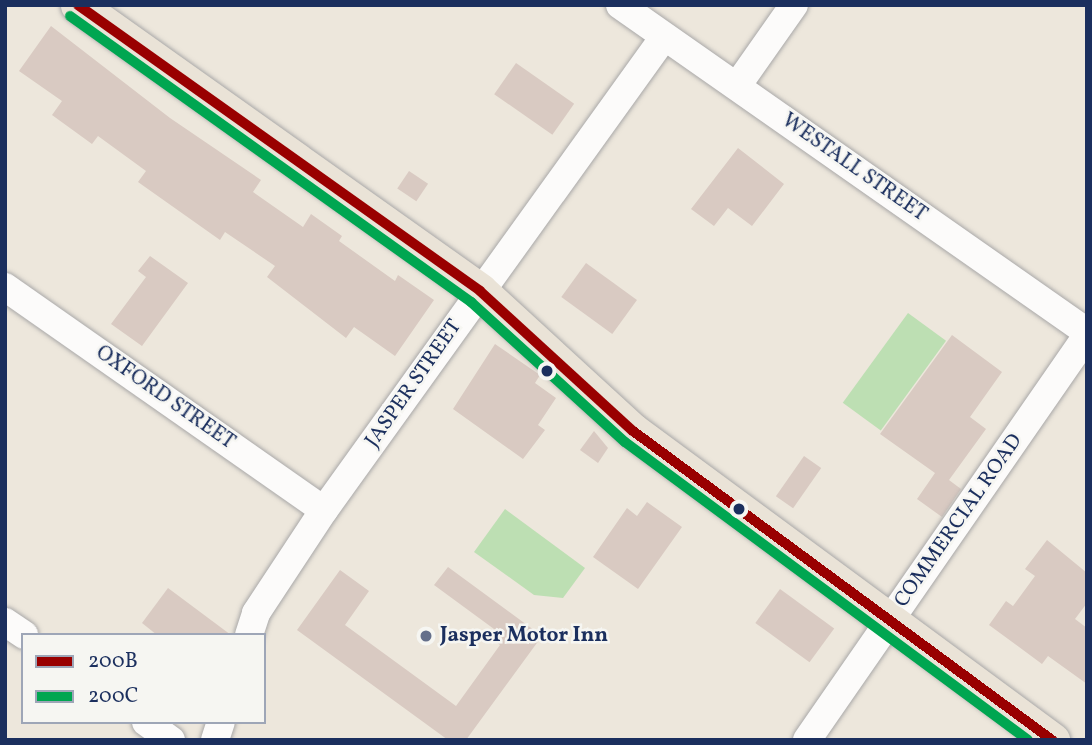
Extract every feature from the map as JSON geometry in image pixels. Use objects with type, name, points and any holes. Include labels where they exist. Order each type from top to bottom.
[{"type":"main road","points":[[78,5],[480,291],[633,431],[1052,740]]},
{"type":"street","name":"WESTALL STREET","points":[[620,5],[1087,334]]},
{"type":"street","points":[[737,86],[794,5]]},
{"type":"street","name":"JASPER STREET","points":[[250,633],[256,613],[324,510],[664,37]]},
{"type":"street","name":"OXFORD STREET","points":[[5,287],[324,510]]},
{"type":"street","name":"COMMERCIAL ROAD","points":[[807,740],[1087,334]]},
{"type":"street","points":[[5,622],[21,633]]},
{"type":"street","points":[[149,724],[170,740]]},
{"type":"green space","points":[[908,313],[946,341],[881,430],[843,403]]},
{"type":"green space","points":[[505,509],[585,568],[563,598],[534,595],[474,552]]},
{"type":"building","points":[[51,26],[170,118],[261,180],[253,192],[303,227],[311,214],[342,236],[339,241],[395,281],[398,275],[434,300],[395,356],[354,327],[346,338],[267,277],[275,266],[225,232],[220,240],[138,182],[146,171],[98,136],[92,144],[52,115],[62,101],[19,71]]},
{"type":"building","points":[[516,63],[574,104],[552,135],[494,94]]},
{"type":"building","points":[[738,148],[784,184],[752,226],[728,208],[714,226],[691,209]]},
{"type":"building","points":[[409,171],[428,184],[416,201],[397,188]]},
{"type":"building","points":[[150,256],[188,283],[142,346],[111,324],[146,277],[138,271]]},
{"type":"building","points":[[586,263],[637,300],[612,334],[561,297]]},
{"type":"building","points":[[952,335],[1002,372],[970,417],[986,429],[949,480],[961,489],[942,517],[917,499],[935,473],[880,434]]},
{"type":"building","points":[[495,344],[540,375],[535,383],[556,398],[538,425],[545,430],[523,459],[453,409]]},
{"type":"building","points":[[594,431],[608,448],[598,463],[580,450]]},
{"type":"building","points":[[804,456],[821,468],[793,508],[776,496]]},
{"type":"building","points":[[647,502],[682,527],[638,589],[593,557],[627,508],[637,516]]},
{"type":"building","points":[[1047,540],[1087,573],[1087,603],[1075,619],[1087,628],[1087,684],[1048,656],[1042,664],[989,625],[1006,601],[1013,606],[1035,576],[1025,569]]},
{"type":"building","points":[[448,567],[542,636],[466,740],[448,740],[297,630],[340,570],[369,591],[345,625],[456,706],[500,645],[488,636],[494,629],[434,585]]},
{"type":"building","points":[[168,588],[228,633],[154,633],[142,623]]},
{"type":"building","points":[[780,589],[834,628],[810,662],[755,623]]},
{"type":"transit line","name":"200B","points":[[78,5],[480,291],[633,431],[1052,740]]},
{"type":"transit line","name":"200C","points":[[70,16],[471,302],[625,442],[1028,740]]},
{"type":"place","name":"Jasper Motor Inn","points":[[426,636]]}]
